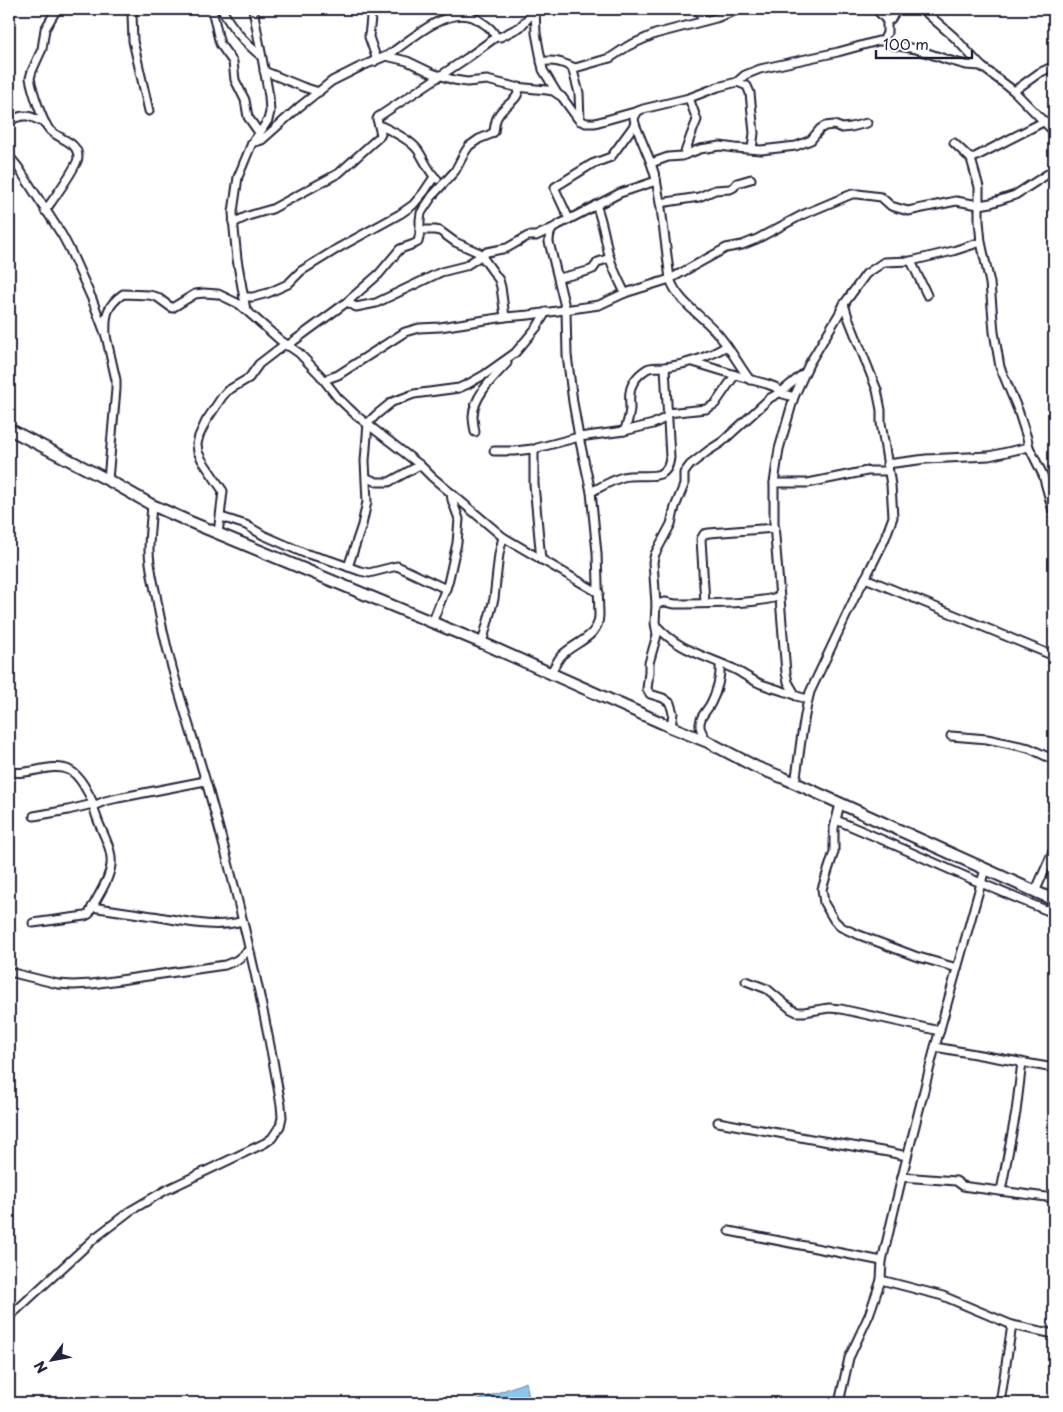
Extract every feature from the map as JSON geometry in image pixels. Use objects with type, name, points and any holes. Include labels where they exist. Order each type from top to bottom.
[{"type":"street","points":[[46,210],[78,158],[78,152],[75,147],[55,134],[46,124],[30,78],[42,49],[45,29],[57,9]]},
{"type":"street","points":[[130,9],[132,14],[133,41],[150,111]]},
{"type":"street","points":[[212,9],[220,44],[233,62],[236,80],[245,100],[248,117],[260,134]]},
{"type":"street","points":[[222,9],[234,30],[244,42],[261,56]]},
{"type":"street","points":[[246,310],[237,259],[233,212],[238,178],[252,143],[260,134],[270,112],[269,96],[253,9]]},
{"type":"street","points":[[370,9],[369,37],[376,57],[374,62]]},
{"type":"street","points":[[698,9],[704,20]]},
{"type":"street","points":[[541,62],[549,60],[564,62],[575,68],[610,58],[643,39],[716,18],[740,9]]},
{"type":"street","points":[[876,9],[887,21],[887,33],[883,40]]},
{"type":"street","points":[[887,21],[891,19],[897,9]]},
{"type":"street","points":[[922,9],[930,11],[982,66],[1014,91],[1054,132]]},
{"type":"street","points":[[534,10],[544,74],[580,121],[586,123],[595,123],[689,98],[737,82],[745,75],[760,69],[883,40],[893,45],[916,49],[948,60],[982,66]]},
{"type":"street","points":[[234,223],[248,216],[272,209],[339,173],[380,136],[378,117],[496,37],[500,37],[520,27],[534,10]]},
{"type":"street","points":[[252,143],[262,140],[332,81],[386,56],[423,30],[444,20],[455,16],[470,16],[490,28],[496,37]]},
{"type":"street","points":[[386,56],[407,61],[432,74],[462,81],[487,80],[529,89],[548,90],[558,94]]},
{"type":"street","points":[[1014,91],[1039,73],[1054,66]]},
{"type":"street","points":[[572,67],[579,93],[580,121]]},
{"type":"street","points":[[264,71],[319,92]]},
{"type":"street","points":[[737,82],[746,86],[750,93],[754,133],[752,150]]},
{"type":"street","points":[[218,534],[223,491],[202,460],[197,444],[206,421],[222,397],[227,391],[249,378],[259,364],[347,302],[379,274],[400,249],[418,242],[422,213],[433,195],[455,171],[469,146],[494,132],[498,115],[515,100],[519,93],[519,87]]},
{"type":"street","points":[[684,155],[690,135],[698,120],[689,98]]},
{"type":"street","points":[[638,111],[634,118],[635,124],[656,180],[670,279],[673,287],[679,297],[716,332],[750,380]]},
{"type":"street","points":[[9,122],[24,115],[46,124]]},
{"type":"street","points":[[971,159],[1044,121]]},
{"type":"street","points":[[651,163],[700,149],[720,146],[761,150],[796,146],[811,140],[825,126],[834,125],[842,128],[867,122]]},
{"type":"street","points":[[569,219],[555,190],[556,186],[592,164],[611,157],[635,124]]},
{"type":"street","points":[[379,125],[413,145],[434,177],[445,182]]},
{"type":"street","points":[[954,143],[971,159],[979,187],[979,221],[990,283],[994,332],[1000,367],[1018,410],[1029,447],[1042,476],[1054,515]]},
{"type":"street","points":[[9,156],[46,210],[70,250],[106,336],[116,380],[108,480]]},
{"type":"street","points":[[324,380],[338,375],[409,330],[467,324],[505,317],[599,305],[625,293],[670,279],[726,248],[742,245],[757,239],[802,215],[852,194],[881,197],[891,206],[908,211],[956,201],[979,205],[994,203],[1015,195],[1054,170]]},
{"type":"street","points":[[244,297],[268,293],[288,284],[301,271],[400,214],[413,205],[434,177]]},
{"type":"street","points":[[660,203],[699,197],[715,190],[730,189],[737,183],[751,179]]},
{"type":"street","points":[[347,302],[356,307],[376,303],[441,272],[465,266],[493,250],[507,248],[528,236],[538,235],[620,193],[656,180]]},
{"type":"street","points":[[596,205],[602,221],[610,258],[625,293]]},
{"type":"street","points":[[550,673],[561,656],[584,640],[598,626],[599,622],[597,553],[591,492],[579,436],[567,355],[566,310],[549,242],[553,228]]},
{"type":"street","points":[[420,230],[438,230],[455,242],[482,255],[499,280],[505,317]]},
{"type":"street","points":[[796,696],[788,682],[786,673],[775,528],[774,483],[779,449],[794,397],[804,373],[840,314],[844,304],[866,274],[884,262],[911,261],[982,242]]},
{"type":"street","points":[[559,278],[588,271],[593,269],[600,260],[610,258]]},
{"type":"street","points":[[911,261],[927,295]]},
{"type":"street","points":[[106,336],[108,311],[111,304],[123,294],[157,297],[172,308],[195,294],[204,292],[218,294],[239,304],[286,345],[300,354],[357,416],[420,464],[451,493],[504,537],[599,593]]},
{"type":"street","points":[[795,783],[808,699],[817,674],[884,541],[893,517],[891,486],[877,390],[844,304]]},
{"type":"street","points":[[475,432],[473,414],[480,396],[488,383],[537,327],[546,312]]},
{"type":"street","points":[[624,431],[630,410],[629,393],[634,382],[646,369],[693,362],[712,356],[727,346]]},
{"type":"street","points":[[348,567],[367,502],[365,461],[368,423],[392,402],[414,394],[459,388],[515,353]]},
{"type":"street","points":[[693,362],[767,384],[775,387],[783,394],[794,397]]},
{"type":"street","points":[[591,492],[624,477],[661,474],[670,465],[665,367]]},
{"type":"street","points":[[671,727],[674,713],[670,703],[663,698],[648,694],[647,689],[648,663],[657,635],[653,562],[655,554],[672,524],[675,507],[684,485],[684,473],[686,468],[722,442],[770,398],[781,392],[804,373]]},
{"type":"street","points":[[336,395],[334,388],[338,375]]},
{"type":"street","points":[[494,451],[534,450],[579,436],[624,431],[653,424],[667,415],[706,409],[716,404],[735,375]]},
{"type":"street","points":[[9,430],[108,480],[152,505],[482,643],[708,742],[756,767],[1054,900]]},
{"type":"street","points":[[774,483],[808,483],[926,459],[989,456],[1029,447]]},
{"type":"street","points":[[534,450],[534,484],[541,560]]},
{"type":"street","points":[[367,478],[377,482],[389,482],[420,464]]},
{"type":"street","points":[[432,623],[446,589],[457,543],[459,519],[451,493]]},
{"type":"street","points":[[9,1317],[96,1237],[130,1211],[187,1179],[265,1143],[276,1133],[282,1117],[243,921],[205,780],[170,664],[159,615],[149,551],[152,505]]},
{"type":"street","points":[[221,517],[239,522],[304,553],[360,572],[369,573],[397,566],[446,589]]},
{"type":"street","points":[[705,603],[701,539],[704,534],[775,528]]},
{"type":"street","points":[[482,643],[494,599],[499,554],[504,537]]},
{"type":"street","points":[[865,578],[1054,656]]},
{"type":"street","points":[[656,604],[664,602],[675,604],[746,603],[780,597]]},
{"type":"street","points":[[655,623],[673,642],[697,655],[733,669],[760,683],[808,699]]},
{"type":"street","points":[[708,742],[700,723],[703,714],[712,701],[720,672],[720,664]]},
{"type":"street","points":[[952,736],[987,739],[1029,748],[1054,760]]},
{"type":"street","points":[[9,772],[18,773],[59,768],[68,769],[78,777],[93,805],[111,858],[109,875],[89,914],[33,923]]},
{"type":"street","points":[[34,816],[205,780]]},
{"type":"street","points":[[840,804],[834,828],[834,852],[822,892],[824,903],[834,920],[841,927],[854,933],[915,956],[957,968]]},
{"type":"street","points":[[836,820],[1054,913]]},
{"type":"street","points":[[1035,892],[1054,849]]},
{"type":"street","points":[[839,1403],[849,1358],[869,1314],[880,1280],[882,1261],[907,1156],[935,1047],[985,869]]},
{"type":"street","points":[[92,907],[197,923],[222,925],[243,921]]},
{"type":"street","points":[[9,972],[58,984],[92,984],[191,968],[224,965],[237,960],[249,950]]},
{"type":"street","points":[[746,981],[767,990],[791,1010],[797,1012],[829,1008],[841,1009],[940,1031]]},
{"type":"street","points":[[935,1047],[1054,1068]]},
{"type":"street","points":[[1001,1191],[1016,1112],[1022,1062]]},
{"type":"street","points":[[718,1122],[907,1156]]},
{"type":"street","points":[[902,1177],[956,1181],[965,1186],[1054,1198]]},
{"type":"street","points":[[729,1231],[882,1261]]},
{"type":"street","points":[[880,1280],[943,1296],[1012,1325],[1054,1334]]},
{"type":"street","points":[[1000,1403],[1012,1325]]},
{"type":"water","points":[[526,1382],[530,1403],[471,1403]]}]
